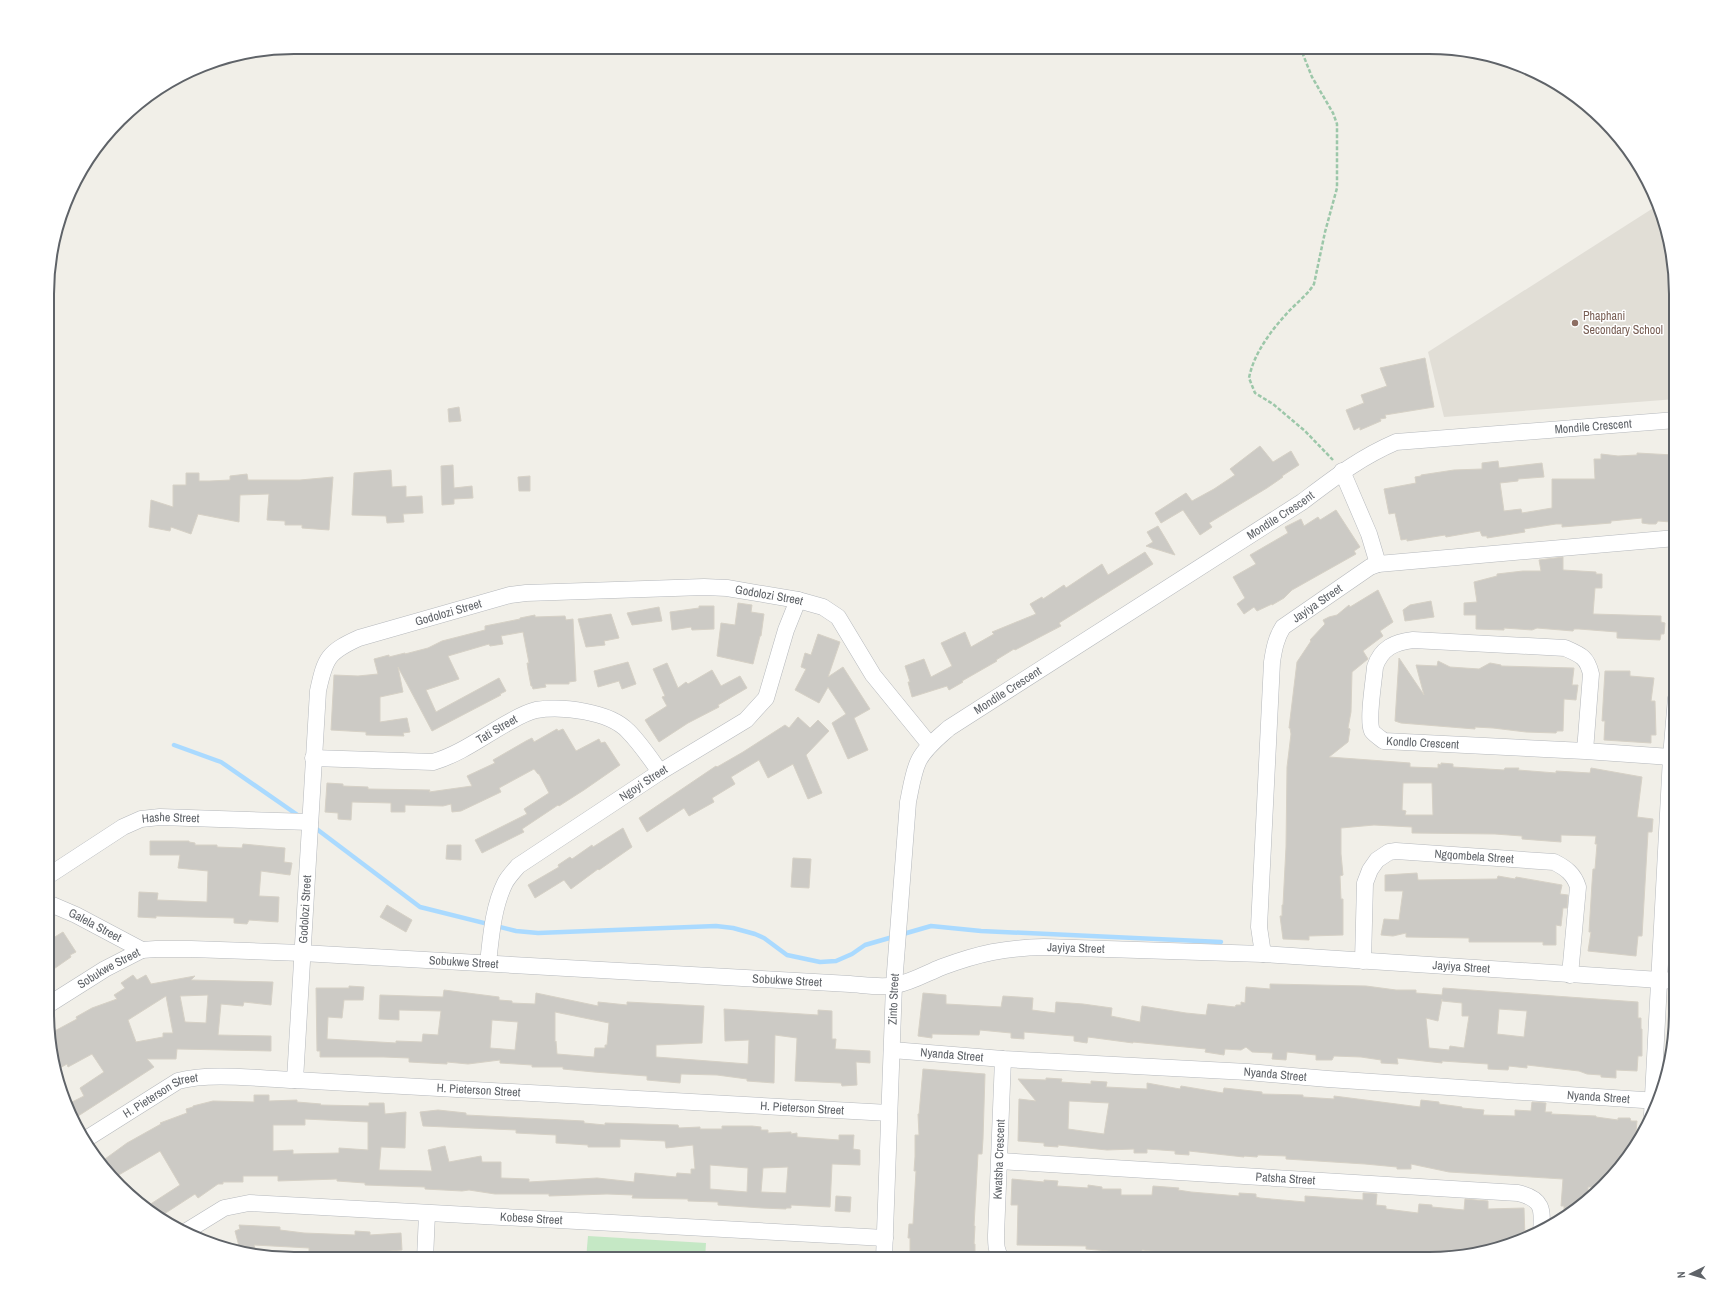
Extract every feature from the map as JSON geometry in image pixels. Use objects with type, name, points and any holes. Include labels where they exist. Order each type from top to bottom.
[{"type":"street","name":"Mondile Crescent","points":[[930,745],[949,728],[1302,502],[1342,471],[1371,453],[1396,442],[1669,421]]},
{"type":"street","points":[[1342,471],[1369,534],[1378,564]]},
{"type":"street","name":"Jayiya Street","points":[[1263,954],[1259,927],[1274,646],[1283,627],[1370,567],[1378,564],[1669,539]]},
{"type":"street","name":"Godolozi Street","points":[[295,1080],[318,691],[322,670],[330,655],[342,645],[359,638],[493,599],[526,593],[704,587],[727,588],[798,600],[823,607],[838,617],[873,675],[930,745]]},
{"type":"street","name":"Ngoyi Street","points":[[488,964],[492,931],[498,903],[505,882],[518,866],[660,772],[746,720],[766,698],[786,630],[798,600]]},
{"type":"street","name":"Kondlo Crescent","points":[[1585,751],[1591,674],[1589,665],[1584,658],[1565,648],[1413,640],[1400,642],[1386,649],[1377,661],[1375,666],[1370,721],[1372,731],[1378,738],[1390,742],[1585,751],[1669,757]]},
{"type":"street","name":"Tati Street","points":[[313,758],[433,762],[447,758],[512,720],[534,711],[555,709],[580,712],[615,720],[628,730],[660,772]]},
{"type":"street","name":"Zinto Street","points":[[884,1252],[894,985],[908,802],[919,760],[930,745]]},
{"type":"street","points":[[1655,1091],[1659,981],[1669,794]]},
{"type":"street","name":"Hashe Street","points":[[54,872],[123,827],[140,819],[160,817],[310,822]]},
{"type":"street","name":"Ngqombela Street","points":[[1362,961],[1365,883],[1370,870],[1378,860],[1389,852],[1396,851],[1554,862],[1563,867],[1576,880],[1578,888],[1570,975]]},
{"type":"street","name":"Galela Street","points":[[54,906],[76,915],[142,950]]},
{"type":"street","name":"Jayiya Street","points":[[894,985],[907,982],[969,957],[990,951],[1012,948],[1044,947],[1263,954],[1669,981]]},
{"type":"street","name":"Sobukwe Street","points":[[54,1001],[105,969],[142,950],[191,948],[827,983],[894,985]]},
{"type":"street","name":"Nyanda Street","points":[[892,1050],[1003,1059],[1202,1069],[1650,1106]]},
{"type":"street","name":"Kwatsha Crescent","points":[[998,1252],[996,1247],[996,1235],[1003,1059]]},
{"type":"street","name":"H. Pieterson Street","points":[[89,1137],[162,1090],[185,1079],[208,1077],[295,1080],[889,1113]]},
{"type":"street","name":"Patsha Street","points":[[1000,1161],[1518,1194],[1529,1196],[1537,1202],[1541,1208],[1541,1224]]},
{"type":"street","name":"Kobese Street","points":[[191,1229],[224,1208],[249,1203],[427,1214],[885,1238]]},
{"type":"street","points":[[425,1252],[427,1214]]},
{"type":"path","points":[[1302,54],[1312,77],[1333,112],[1337,124],[1337,188],[1325,232],[1314,284],[1310,291],[1290,309],[1268,337],[1257,354],[1249,378],[1254,392],[1273,404],[1324,448],[1342,471]]},
{"type":"shaded area","name":"Phaphani Secondary School","points":[[1653,208],[1661,232],[1667,262],[1669,294],[1669,400],[1444,417],[1428,352]]},
{"type":"green space","points":[[588,1236],[706,1243],[705,1252],[587,1252]]},
{"type":"building","points":[[1425,358],[1434,407],[1385,415],[1386,418],[1380,419],[1381,421],[1360,430],[1360,427],[1354,430],[1346,410],[1364,403],[1361,395],[1387,386],[1380,368]]},
{"type":"building","points":[[459,407],[461,421],[449,422],[448,409]]},
{"type":"building","points":[[1260,446],[1273,462],[1291,451],[1299,465],[1267,488],[1209,523],[1212,527],[1200,535],[1183,510],[1161,523],[1155,513],[1186,493],[1192,501],[1214,489],[1235,475],[1230,469]]},
{"type":"building","points":[[1637,453],[1669,455],[1669,522],[1658,521],[1656,524],[1649,524],[1642,523],[1642,518],[1611,521],[1611,523],[1562,527],[1562,524],[1556,524],[1524,529],[1525,532],[1487,538],[1487,536],[1482,536],[1480,531],[1446,537],[1445,535],[1407,541],[1407,539],[1401,540],[1395,513],[1389,514],[1384,489],[1416,483],[1415,477],[1421,475],[1454,470],[1482,469],[1482,463],[1498,461],[1499,468],[1542,463],[1544,477],[1518,479],[1518,481],[1500,483],[1504,511],[1521,509],[1522,513],[1552,508],[1552,479],[1595,479],[1594,459],[1601,459],[1601,454],[1618,456],[1637,455]]},
{"type":"building","points":[[453,465],[454,488],[472,486],[473,498],[454,499],[454,504],[442,505],[441,466]]},
{"type":"building","points":[[391,470],[392,487],[406,486],[406,497],[422,496],[423,513],[403,514],[404,522],[387,523],[386,516],[352,515],[354,473]]},
{"type":"building","points":[[186,473],[199,473],[199,481],[230,480],[230,476],[247,474],[248,480],[300,480],[333,477],[329,530],[302,528],[302,525],[285,525],[285,521],[267,520],[269,494],[240,495],[239,522],[198,514],[191,534],[171,527],[170,531],[149,527],[151,500],[173,507],[173,485],[186,485]]},
{"type":"building","points":[[530,476],[530,491],[519,491],[518,477]]},
{"type":"building","points":[[1336,510],[1360,547],[1354,551],[1356,554],[1292,590],[1284,598],[1272,605],[1257,611],[1254,607],[1244,614],[1237,604],[1245,598],[1233,577],[1256,564],[1250,555],[1288,533],[1285,527],[1301,519],[1304,526],[1318,517],[1320,520]]},
{"type":"building","points":[[1158,526],[1175,555],[1146,546],[1153,542],[1147,532]]},
{"type":"building","points":[[1145,552],[1153,564],[1059,623],[1061,626],[1015,650],[1014,649],[949,690],[947,686],[912,697],[908,682],[910,682],[905,666],[924,659],[931,677],[952,666],[941,643],[965,632],[971,647],[994,634],[992,632],[1036,614],[1030,604],[1042,597],[1043,599],[1064,585],[1066,588],[1102,564],[1108,575]]},
{"type":"building","points":[[1563,557],[1563,570],[1596,572],[1596,574],[1602,574],[1602,588],[1595,588],[1593,614],[1661,616],[1661,622],[1665,623],[1664,634],[1661,634],[1660,640],[1617,638],[1617,632],[1579,629],[1574,629],[1573,631],[1537,628],[1532,630],[1504,628],[1504,630],[1476,629],[1476,615],[1464,615],[1464,603],[1477,602],[1474,582],[1497,576],[1497,574],[1523,571],[1541,571],[1539,560]]},
{"type":"building","points":[[1378,590],[1393,622],[1380,631],[1383,636],[1363,651],[1368,659],[1352,672],[1351,712],[1348,728],[1350,729],[1348,742],[1329,757],[1410,763],[1410,767],[1438,768],[1438,764],[1441,765],[1441,763],[1453,764],[1453,767],[1504,770],[1505,768],[1519,768],[1518,770],[1556,773],[1556,771],[1590,773],[1591,768],[1642,777],[1637,817],[1653,819],[1652,832],[1648,832],[1642,936],[1638,936],[1636,956],[1588,951],[1591,932],[1589,932],[1593,869],[1595,869],[1597,844],[1595,844],[1596,836],[1561,835],[1561,842],[1522,839],[1522,836],[1495,834],[1412,833],[1412,827],[1374,825],[1341,828],[1343,875],[1340,876],[1341,899],[1343,899],[1343,935],[1309,936],[1309,940],[1283,939],[1280,916],[1282,916],[1283,905],[1286,847],[1287,767],[1291,734],[1289,728],[1297,662],[1311,641],[1310,640],[1325,624],[1323,620],[1337,615],[1349,605],[1350,607]],"holes":[[[1403,783],[1432,783],[1433,815],[1405,815],[1406,811],[1402,810]]]},
{"type":"building","points":[[1431,601],[1434,617],[1405,621],[1403,610],[1410,605]]},
{"type":"building","points":[[738,603],[752,605],[751,612],[764,614],[761,636],[753,664],[717,656],[721,623],[735,625]]},
{"type":"building","points":[[699,606],[714,606],[714,629],[692,630],[691,627],[672,630],[670,612],[699,608]]},
{"type":"building","points":[[659,607],[662,621],[632,625],[627,613]]},
{"type":"building","points":[[611,614],[619,638],[604,641],[605,645],[586,647],[578,619]]},
{"type":"building","points":[[535,615],[535,617],[565,616],[566,620],[573,619],[576,681],[569,682],[569,684],[545,684],[546,687],[533,689],[528,670],[527,663],[529,663],[523,632],[501,636],[503,644],[490,646],[489,644],[448,656],[459,679],[426,690],[436,712],[499,678],[506,691],[500,694],[501,695],[432,731],[398,667],[403,692],[380,697],[380,722],[407,718],[410,732],[403,733],[404,736],[366,735],[366,732],[331,730],[334,675],[358,676],[378,674],[374,659],[389,655],[389,657],[405,654],[428,648],[442,641],[485,630],[485,626]]},
{"type":"building","points":[[818,634],[840,642],[828,677],[843,667],[870,709],[854,718],[868,750],[848,759],[832,723],[846,714],[828,687],[819,703],[795,690],[806,669],[801,667],[805,653],[811,655]]},
{"type":"building","points":[[1399,658],[1424,695],[1416,665],[1437,666],[1438,661],[1450,667],[1479,669],[1490,663],[1501,666],[1574,668],[1572,685],[1578,685],[1576,700],[1564,699],[1563,731],[1557,731],[1556,733],[1526,732],[1475,727],[1475,729],[1401,723],[1395,721]]},
{"type":"building","points":[[628,662],[636,684],[622,689],[619,681],[598,687],[594,671]]},
{"type":"building","points":[[667,663],[678,688],[686,682],[688,684],[712,670],[721,686],[740,676],[747,688],[718,705],[719,707],[688,723],[659,742],[645,720],[667,706],[662,697],[665,696],[653,669]]},
{"type":"building","points":[[1605,671],[1630,671],[1630,676],[1654,678],[1651,701],[1655,701],[1656,735],[1651,735],[1651,743],[1604,740],[1605,721],[1602,721]]},
{"type":"building","points":[[798,717],[810,728],[818,720],[829,731],[806,755],[822,793],[808,799],[793,764],[768,778],[759,760],[731,777],[735,784],[712,798],[714,802],[689,816],[684,808],[647,832],[639,818],[716,766],[717,767],[743,752],[785,725],[789,728]]},
{"type":"building","points":[[557,729],[558,731],[563,729],[576,751],[599,739],[601,743],[605,742],[620,765],[584,790],[522,829],[524,832],[482,853],[475,840],[527,814],[524,809],[549,793],[539,774],[534,769],[499,788],[501,792],[461,811],[452,812],[451,804],[443,806],[405,805],[405,812],[391,812],[391,803],[352,802],[351,820],[338,819],[338,813],[325,812],[327,783],[343,784],[343,786],[368,787],[368,789],[430,790],[429,792],[472,786],[467,776],[495,763],[493,760],[526,741],[532,738],[534,742]]},
{"type":"building","points":[[623,828],[632,847],[571,889],[564,880],[535,898],[528,885],[559,867],[558,865],[570,857],[572,859],[592,845],[593,847]]},
{"type":"building","points":[[150,841],[189,841],[195,843],[195,845],[217,845],[217,847],[242,848],[243,844],[285,848],[284,862],[292,863],[290,875],[261,871],[259,896],[279,897],[278,922],[249,920],[247,924],[234,923],[234,918],[138,917],[139,892],[158,893],[157,900],[207,902],[208,871],[178,868],[180,855],[150,855]]},
{"type":"building","points":[[447,845],[461,845],[461,860],[446,859]]},
{"type":"building","points":[[793,858],[811,859],[809,888],[791,887]]},
{"type":"building","points":[[1417,873],[1418,880],[1497,879],[1498,876],[1515,879],[1516,877],[1562,885],[1560,894],[1568,895],[1567,908],[1563,908],[1561,926],[1556,925],[1556,945],[1543,945],[1543,942],[1469,942],[1469,938],[1406,937],[1406,933],[1393,936],[1381,935],[1384,919],[1399,920],[1403,891],[1385,891],[1385,875]]},
{"type":"building","points":[[387,905],[412,920],[406,932],[380,917]]},
{"type":"building","points":[[63,932],[76,952],[70,955],[71,957],[54,969],[54,937]]},
{"type":"building","points":[[133,975],[137,980],[146,975],[151,984],[195,976],[191,980],[273,982],[271,1005],[244,1002],[243,1006],[221,1004],[218,1035],[271,1036],[271,1051],[177,1049],[176,1059],[147,1059],[154,1067],[78,1116],[71,1102],[84,1096],[80,1088],[104,1072],[92,1054],[68,1067],[67,1064],[61,1068],[55,1031],[77,1019],[76,1017],[92,1008],[117,999],[114,995],[125,988],[121,983]],"holes":[[[208,995],[206,1023],[185,1022],[180,996]],[[166,996],[173,1033],[163,1033],[163,1037],[136,1042],[128,1020]]]},
{"type":"building","points":[[1270,984],[1366,986],[1396,990],[1416,990],[1416,993],[1442,995],[1443,988],[1638,1002],[1638,1018],[1641,1018],[1642,1029],[1642,1056],[1638,1056],[1637,1071],[1616,1070],[1616,1078],[1601,1077],[1601,1075],[1587,1074],[1579,1071],[1527,1065],[1527,1068],[1509,1066],[1508,1070],[1488,1069],[1488,1064],[1442,1061],[1442,1063],[1397,1058],[1398,1064],[1381,1063],[1381,1060],[1361,1057],[1334,1056],[1332,1060],[1316,1060],[1316,1055],[1287,1052],[1286,1060],[1272,1059],[1273,1053],[1252,1052],[1246,1047],[1241,1050],[1225,1049],[1224,1055],[1205,1052],[1206,1049],[1133,1043],[1088,1037],[1087,1043],[1074,1041],[1074,1036],[1024,1032],[1024,1039],[1011,1038],[1011,1033],[980,1030],[979,1035],[932,1034],[932,1038],[918,1036],[923,993],[946,995],[946,1004],[1001,1007],[1003,996],[1033,998],[1032,1010],[1055,1013],[1056,1002],[1083,1004],[1112,1008],[1111,1016],[1140,1022],[1142,1006],[1206,1015],[1208,1004],[1235,1007],[1236,1005],[1241,1005],[1241,1002],[1245,1003],[1246,987],[1270,989]],"holes":[[[1442,999],[1442,1001],[1462,1003],[1462,1016],[1469,1016],[1464,1048],[1450,1046],[1449,1050],[1429,1048],[1426,1018],[1438,1021]],[[1499,1009],[1527,1011],[1524,1037],[1497,1034]]]},
{"type":"building","points":[[349,986],[364,987],[363,1000],[344,1000],[342,1018],[328,1017],[327,1039],[396,1043],[396,1041],[422,1042],[423,1034],[438,1035],[441,1011],[399,1010],[399,1020],[379,1019],[380,995],[443,997],[444,990],[499,997],[499,1000],[512,1001],[512,1003],[535,1004],[536,993],[598,1006],[598,1002],[627,1005],[627,1002],[704,1006],[702,1043],[656,1045],[656,1057],[748,1064],[749,1040],[725,1041],[724,1009],[818,1015],[818,1010],[832,1011],[832,1039],[836,1039],[835,1049],[870,1051],[870,1063],[856,1062],[857,1085],[842,1086],[841,1083],[795,1081],[797,1038],[775,1035],[774,1083],[747,1081],[747,1079],[717,1075],[681,1074],[680,1083],[647,1080],[647,1076],[563,1069],[563,1067],[532,1067],[532,1065],[500,1063],[500,1060],[468,1064],[447,1062],[447,1064],[409,1062],[409,1058],[320,1057],[320,1051],[317,1051],[316,988],[349,988]],"holes":[[[555,1012],[609,1023],[607,1045],[605,1045],[605,1048],[595,1048],[594,1057],[557,1054],[556,1041],[555,1042]],[[492,1020],[518,1022],[515,1050],[490,1048]]]},
{"type":"building","points":[[923,1069],[985,1074],[982,1154],[978,1154],[974,1226],[975,1252],[910,1252],[910,1238],[908,1238],[909,1224],[913,1224],[916,1171],[914,1171],[915,1135],[919,1135],[919,1114]]},
{"type":"building","points":[[1018,1079],[1062,1079],[1061,1082],[1091,1084],[1091,1081],[1107,1082],[1106,1087],[1147,1089],[1147,1083],[1180,1089],[1181,1086],[1223,1093],[1224,1088],[1262,1092],[1262,1094],[1303,1095],[1303,1097],[1334,1099],[1334,1096],[1420,1107],[1421,1100],[1439,1102],[1439,1104],[1462,1108],[1484,1110],[1483,1115],[1515,1116],[1515,1110],[1531,1111],[1532,1102],[1546,1103],[1545,1112],[1552,1112],[1551,1114],[1596,1116],[1618,1120],[1618,1118],[1630,1118],[1631,1121],[1637,1121],[1636,1134],[1629,1146],[1610,1170],[1594,1187],[1588,1187],[1588,1192],[1564,1211],[1564,1206],[1561,1206],[1563,1179],[1449,1172],[1411,1164],[1411,1169],[1397,1169],[1397,1167],[1365,1164],[1286,1159],[1286,1156],[1258,1155],[1257,1157],[1244,1157],[1189,1151],[1189,1155],[1175,1154],[1175,1151],[1147,1149],[1147,1153],[1134,1153],[1134,1149],[1107,1150],[1058,1145],[1058,1147],[1044,1146],[1044,1143],[1018,1141],[1019,1099],[1036,1101]],"holes":[[[1069,1101],[1109,1103],[1104,1134],[1068,1129]]]},
{"type":"building","points":[[254,1095],[269,1095],[269,1101],[297,1100],[297,1102],[321,1104],[320,1105],[369,1106],[369,1103],[384,1103],[385,1114],[406,1112],[405,1148],[381,1147],[379,1170],[432,1171],[428,1150],[445,1146],[449,1162],[481,1156],[482,1162],[501,1162],[501,1178],[529,1179],[529,1182],[597,1178],[634,1182],[635,1173],[676,1177],[677,1173],[691,1174],[691,1169],[695,1169],[693,1145],[666,1148],[665,1141],[620,1139],[620,1147],[588,1147],[588,1145],[556,1143],[556,1135],[516,1133],[516,1130],[423,1126],[420,1112],[438,1110],[466,1113],[466,1115],[584,1121],[584,1123],[605,1125],[605,1123],[678,1125],[679,1128],[700,1127],[700,1129],[722,1129],[722,1126],[752,1126],[761,1127],[761,1130],[768,1130],[768,1133],[791,1132],[791,1134],[797,1133],[797,1137],[839,1140],[839,1135],[854,1135],[853,1149],[860,1150],[860,1165],[832,1164],[830,1207],[791,1205],[791,1208],[786,1209],[762,1208],[718,1205],[718,1202],[688,1201],[688,1199],[632,1198],[633,1195],[607,1194],[549,1196],[549,1194],[495,1194],[469,1190],[462,1191],[425,1189],[425,1187],[365,1185],[365,1183],[337,1181],[337,1179],[278,1181],[278,1176],[243,1176],[243,1182],[223,1182],[223,1184],[218,1184],[198,1198],[195,1194],[164,1214],[151,1204],[180,1185],[160,1151],[118,1175],[105,1159],[127,1143],[161,1124],[160,1123],[187,1113],[186,1109],[213,1101],[254,1102]],"holes":[[[305,1119],[368,1122],[368,1150],[339,1148],[339,1153],[293,1154],[293,1150],[273,1151],[273,1125],[305,1125]],[[710,1165],[748,1168],[747,1192],[710,1189]],[[788,1167],[786,1193],[761,1192],[763,1168]]]},
{"type":"building","points":[[1012,1179],[1044,1182],[1044,1180],[1058,1181],[1057,1186],[1088,1188],[1088,1185],[1102,1187],[1102,1189],[1121,1189],[1121,1195],[1152,1195],[1153,1186],[1179,1188],[1178,1190],[1191,1192],[1239,1196],[1239,1193],[1256,1194],[1256,1197],[1260,1198],[1305,1202],[1305,1196],[1363,1200],[1363,1193],[1377,1194],[1376,1205],[1386,1206],[1386,1209],[1418,1213],[1419,1204],[1432,1205],[1432,1207],[1464,1210],[1465,1199],[1488,1201],[1488,1209],[1524,1208],[1525,1232],[1491,1244],[1461,1250],[1429,1252],[1159,1252],[1142,1250],[1142,1252],[1120,1252],[1086,1249],[1086,1246],[1017,1245],[1018,1205],[1011,1205]]},
{"type":"building","points":[[836,1196],[851,1197],[850,1212],[835,1211]]},
{"type":"building","points":[[239,1225],[280,1227],[280,1230],[304,1233],[355,1235],[355,1231],[370,1232],[370,1235],[401,1233],[402,1250],[379,1252],[309,1252],[309,1248],[254,1245],[255,1249],[239,1245],[235,1231],[240,1229]]},
{"type":"waterway","points":[[174,745],[221,762],[299,816]]},
{"type":"waterway","points":[[314,827],[420,907],[516,931],[538,933],[716,926],[733,928],[755,934],[764,938],[787,955],[820,962],[836,961],[852,954],[865,945],[931,926],[981,931],[1221,942]]},
{"type":"place","name":"Phaphani Secondary School","points":[[1575,323]]}]
